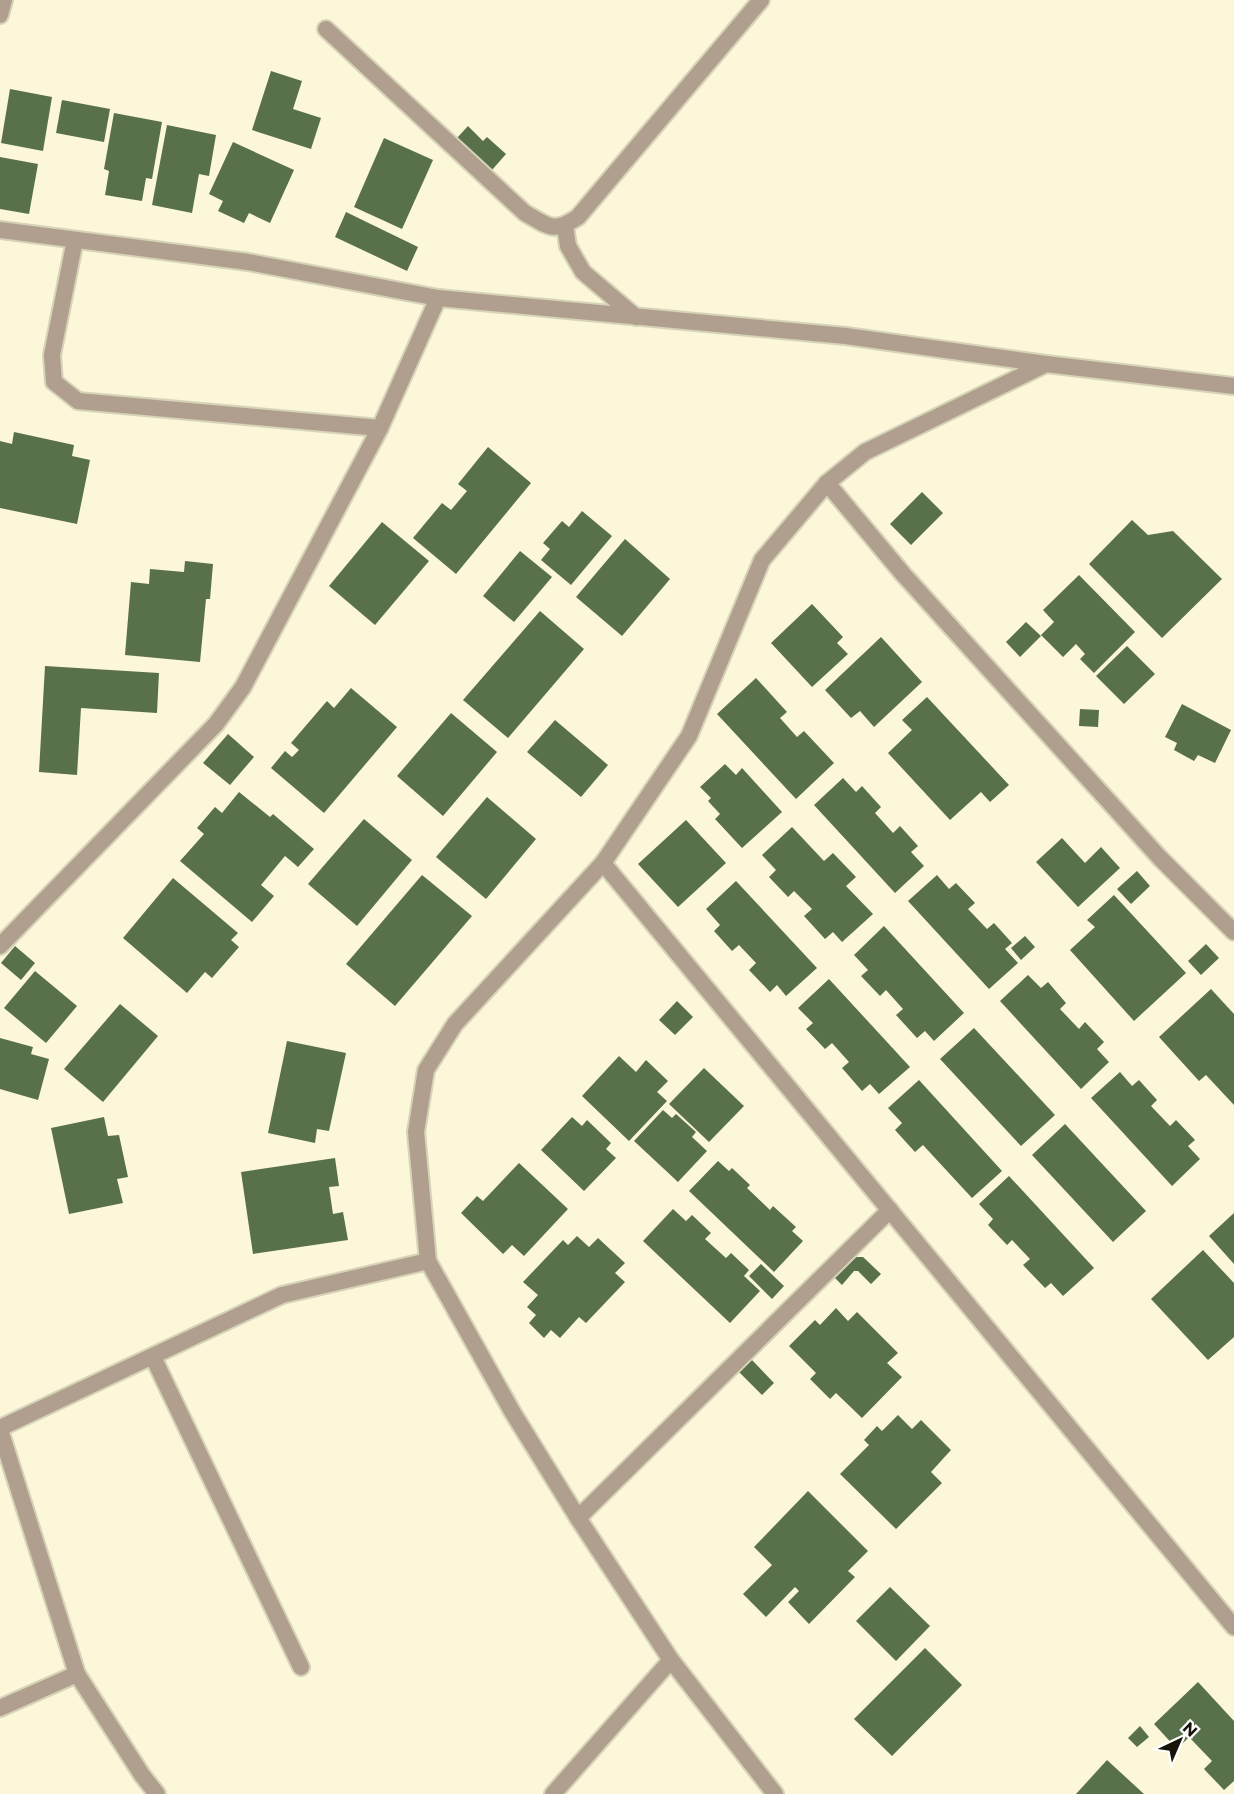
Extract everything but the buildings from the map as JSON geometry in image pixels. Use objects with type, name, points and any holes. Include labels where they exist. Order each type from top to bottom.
[{"type":"street","points":[[0,15],[4,0]]},
{"type":"street","points":[[326,29],[525,213],[550,227],[565,226],[578,217],[761,0]]},
{"type":"street","points":[[565,226],[568,246],[583,272],[636,317]]},
{"type":"street","points":[[0,230],[248,262],[438,298],[846,336],[1046,364],[1234,386]]},
{"type":"street","points":[[75,240],[52,355],[54,382],[78,401],[380,428]]},
{"type":"street","points":[[0,946],[216,724],[243,687],[380,428],[438,298]]},
{"type":"street","points":[[775,1794],[671,1660],[578,1518],[513,1413],[428,1261],[416,1132],[426,1070],[455,1024],[603,863],[689,736],[762,560],[826,483],[865,452],[1046,364]]},
{"type":"street","points":[[826,483],[903,574],[1152,849],[1234,932]]},
{"type":"street","points":[[603,863],[1234,1627]]},
{"type":"street","points":[[578,1518],[890,1210]]},
{"type":"street","points":[[157,1794],[142,1775],[77,1674],[0,1429],[282,1295],[428,1261]]},
{"type":"street","points":[[153,1357],[301,1667]]},
{"type":"street","points":[[553,1794],[671,1660]]},
{"type":"street","points":[[0,1708],[77,1674]]}]
